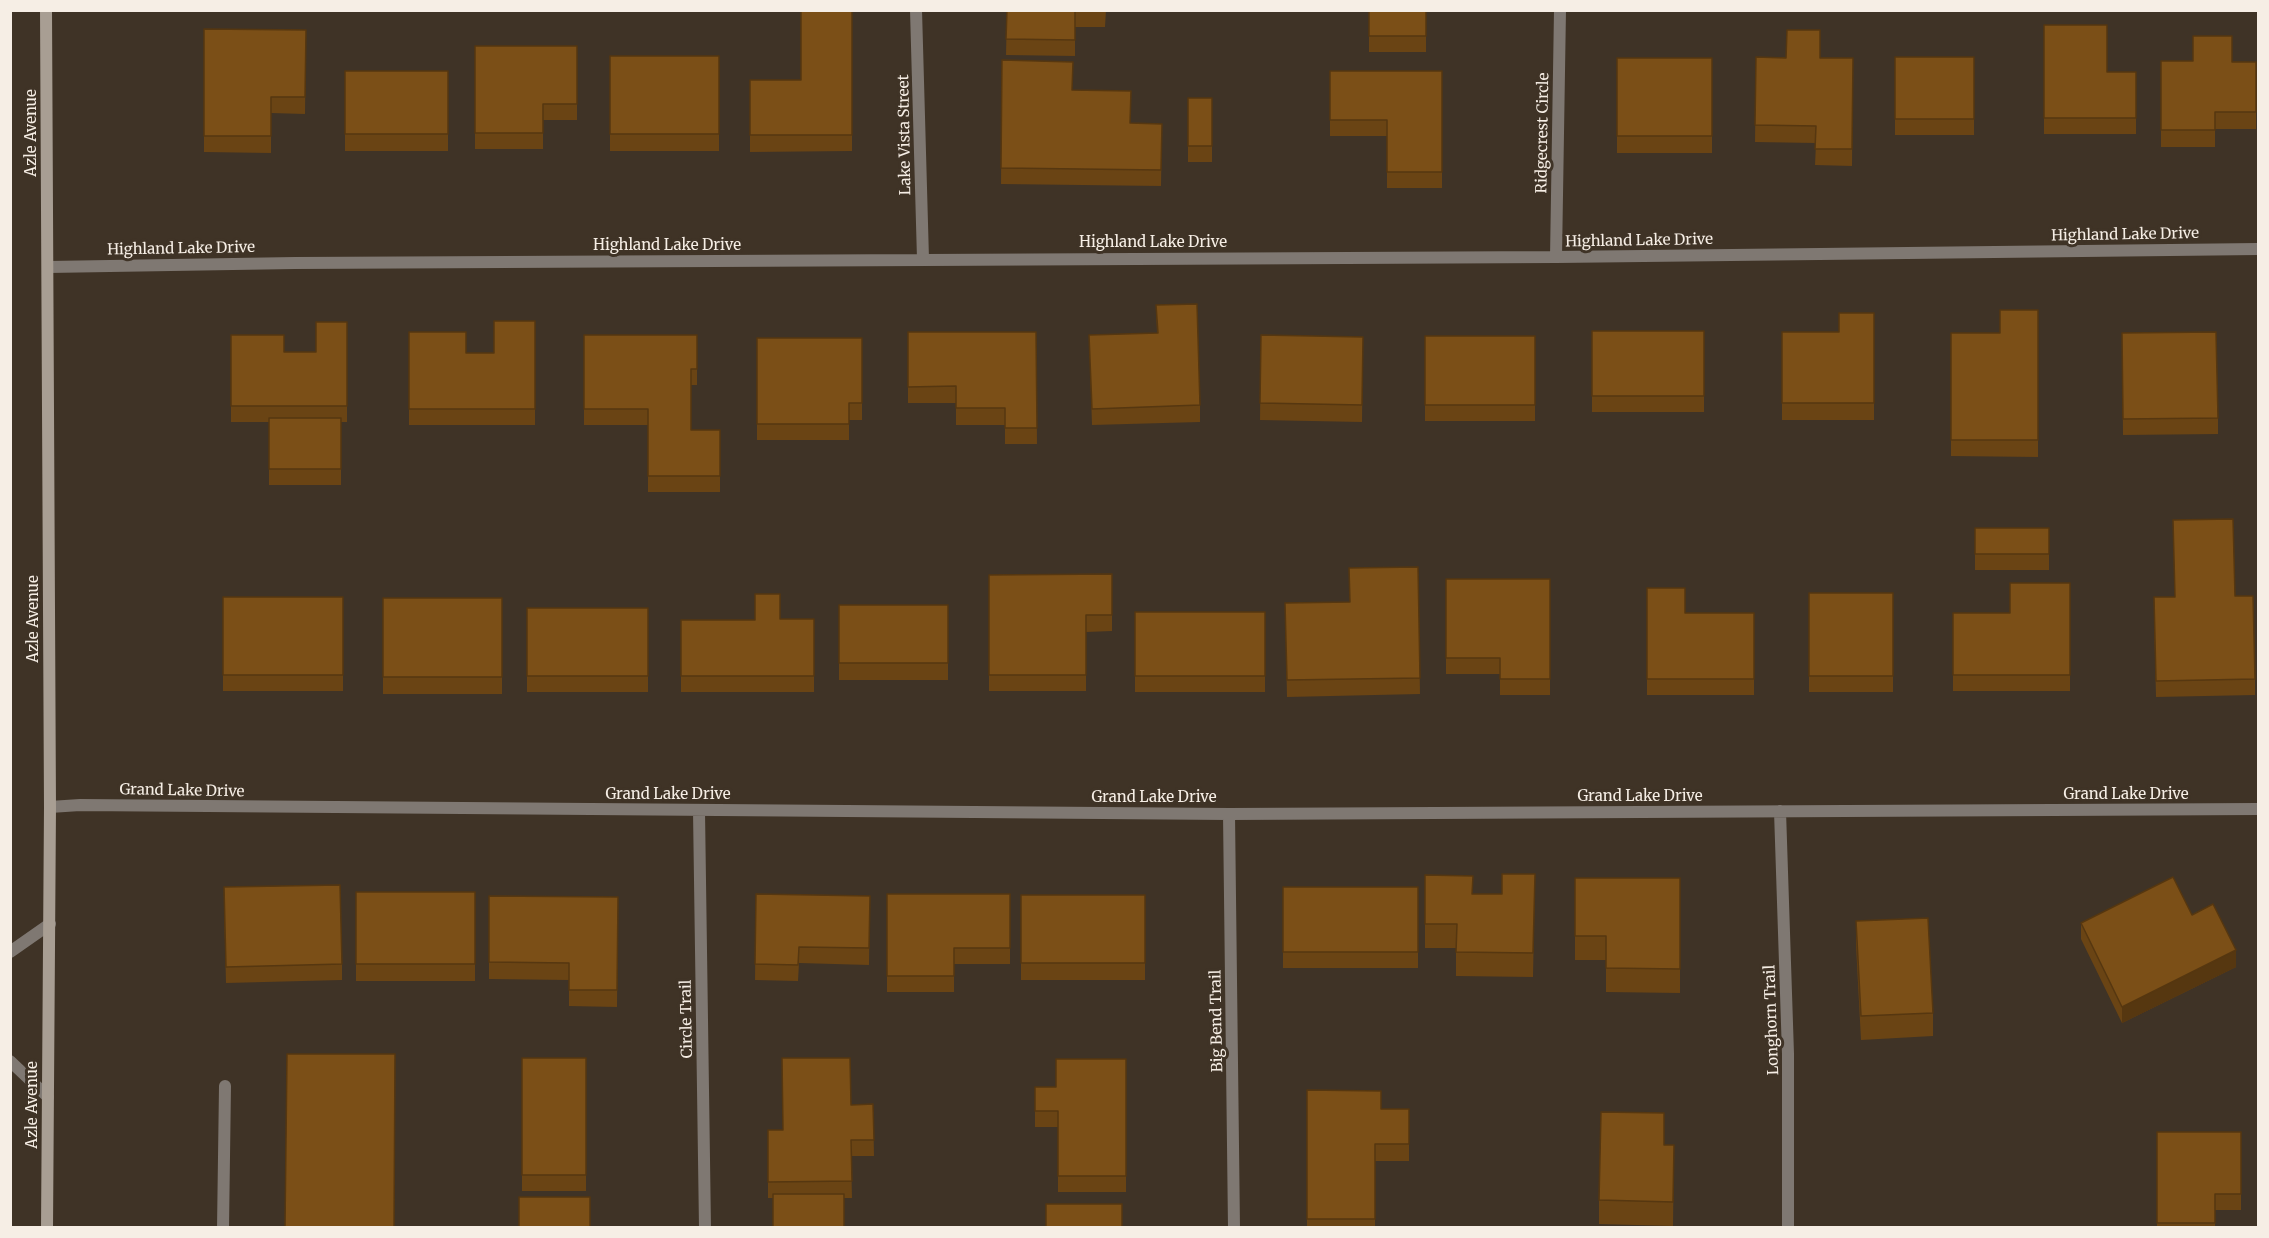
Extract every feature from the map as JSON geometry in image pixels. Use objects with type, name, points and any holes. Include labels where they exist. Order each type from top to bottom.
[{"type":"main road","name":"Azle Avenue","points":[[46,10],[50,807],[47,1227]]},
{"type":"street","name":"Lake Vista Street","points":[[916,10],[923,259]]},
{"type":"street","name":"Ridgecrest Circle","points":[[1556,257],[1560,10]]},
{"type":"street","name":"Highland Lake Drive","points":[[48,267],[295,262],[1556,257],[2259,249]]},
{"type":"street","name":"Grand Lake Drive","points":[[50,807],[104,805],[1229,814],[2259,809]]},
{"type":"street","name":"Circle Trail","points":[[699,811],[705,1227]]},
{"type":"street","name":"Longhorn Trail","points":[[1780,811],[1788,1054],[1788,1227]]},
{"type":"street","name":"Big Bend Trail","points":[[1229,814],[1234,1227]]},
{"type":"street","points":[[10,952],[50,924]]},
{"type":"street","points":[[10,1061],[48,1097]]},
{"type":"street","points":[[223,1227],[225,1086]]},
{"type":"building","points":[[801,10],[852,10],[852,135],[750,135],[750,80],[801,80]]},
{"type":"building","points":[[1007,10],[1075,10],[1075,40],[1006,39]]},
{"type":"building","points":[[1369,10],[1426,10],[1426,36],[1369,36]]},
{"type":"building","points":[[2044,25],[2107,25],[2107,72],[2136,72],[2136,118],[2044,118]]},
{"type":"building","points":[[204,29],[306,30],[305,97],[271,97],[271,136],[204,136]]},
{"type":"building","points":[[1787,30],[1820,30],[1820,58],[1853,58],[1852,149],[1815,149],[1816,126],[1755,125],[1756,57],[1786,58]]},
{"type":"building","points":[[2193,36],[2232,36],[2232,62],[2256,62],[2256,112],[2215,112],[2215,130],[2161,130],[2161,61],[2193,61]]},
{"type":"building","points":[[475,46],[577,46],[577,104],[543,104],[543,133],[475,133]]},
{"type":"building","points":[[610,56],[719,56],[719,134],[610,134]]},
{"type":"building","points":[[1895,57],[1974,57],[1974,119],[1895,119]]},
{"type":"building","points":[[1617,58],[1712,58],[1712,136],[1617,136]]},
{"type":"building","points":[[1002,60],[1073,62],[1072,90],[1131,91],[1130,123],[1162,124],[1161,170],[1001,168]]},
{"type":"building","points":[[345,71],[448,71],[448,134],[345,134]]},
{"type":"building","points":[[1330,71],[1442,71],[1442,172],[1387,172],[1387,120],[1330,120]]},
{"type":"building","points":[[1188,98],[1212,98],[1212,146],[1188,146]]},
{"type":"building","points":[[1197,304],[1200,405],[1092,409],[1089,335],[1158,333],[1156,305]]},
{"type":"building","points":[[2000,310],[2038,310],[2038,440],[1951,440],[1951,333],[2000,333]]},
{"type":"building","points":[[1839,313],[1874,313],[1874,403],[1782,403],[1782,332],[1839,332]]},
{"type":"building","points":[[494,321],[535,321],[535,409],[409,409],[409,332],[466,332],[466,353],[494,353]]},
{"type":"building","points":[[316,322],[347,322],[347,406],[231,406],[231,335],[284,335],[284,352],[316,352]]},
{"type":"building","points":[[1592,331],[1704,331],[1704,396],[1592,396]]},
{"type":"building","points":[[908,332],[1036,332],[1037,428],[1005,428],[1005,408],[956,408],[956,386],[908,387]]},
{"type":"building","points":[[2216,332],[2218,418],[2123,419],[2122,333]]},
{"type":"building","points":[[584,335],[697,335],[697,369],[691,369],[691,430],[720,430],[720,476],[648,476],[648,409],[584,409]]},
{"type":"building","points":[[1261,335],[1363,337],[1362,405],[1260,403]]},
{"type":"building","points":[[1425,336],[1535,336],[1535,405],[1425,405]]},
{"type":"building","points":[[757,338],[862,338],[862,403],[849,403],[849,424],[757,424]]},
{"type":"building","points":[[269,418],[341,418],[341,469],[269,469]]},
{"type":"building","points":[[2233,519],[2235,596],[2253,596],[2255,679],[2156,681],[2154,597],[2175,597],[2173,520]]},
{"type":"building","points":[[1975,528],[2049,528],[2049,554],[1975,554]]},
{"type":"building","points":[[1418,567],[1420,678],[1287,680],[1285,603],[1350,602],[1349,568]]},
{"type":"building","points":[[1112,574],[1112,615],[1086,615],[1086,675],[989,675],[989,575]]},
{"type":"building","points":[[1446,579],[1550,579],[1550,679],[1500,679],[1500,658],[1446,658]]},
{"type":"building","points":[[2010,583],[2070,583],[2070,675],[1953,675],[1953,613],[2010,613]]},
{"type":"building","points":[[1647,588],[1685,588],[1685,613],[1754,613],[1754,679],[1647,679]]},
{"type":"building","points":[[1809,593],[1893,593],[1893,676],[1809,676]]},
{"type":"building","points":[[755,594],[780,594],[780,619],[814,619],[814,676],[681,676],[681,620],[755,620]]},
{"type":"building","points":[[223,597],[343,597],[343,675],[223,675]]},
{"type":"building","points":[[383,598],[502,598],[502,677],[383,677]]},
{"type":"building","points":[[839,605],[948,605],[948,663],[839,663]]},
{"type":"building","points":[[527,608],[648,608],[648,676],[527,676]]},
{"type":"building","points":[[1135,612],[1265,612],[1265,676],[1135,676]]},
{"type":"building","points":[[1502,874],[1535,874],[1533,953],[1456,952],[1457,924],[1425,924],[1425,875],[1473,876],[1472,894],[1502,894]]},
{"type":"building","points":[[2173,877],[2192,915],[2213,904],[2236,950],[2122,1007],[2081,923]]},
{"type":"building","points":[[1575,878],[1680,878],[1680,969],[1606,968],[1606,936],[1575,936]]},
{"type":"building","points":[[340,885],[342,964],[226,967],[224,887]]},
{"type":"building","points":[[1283,887],[1418,887],[1418,952],[1283,952]]},
{"type":"building","points":[[356,892],[475,892],[475,964],[356,964]]},
{"type":"building","points":[[756,894],[870,896],[869,948],[799,947],[798,965],[755,964]]},
{"type":"building","points":[[887,894],[1010,894],[1010,948],[954,948],[954,976],[887,976]]},
{"type":"building","points":[[1021,895],[1145,895],[1145,963],[1021,963]]},
{"type":"building","points":[[489,896],[618,897],[617,990],[569,990],[569,963],[489,962]]},
{"type":"building","points":[[1928,918],[1933,1013],[1861,1016],[1856,921]]},
{"type":"building","points":[[287,1054],[395,1054],[394,1227],[285,1227]]},
{"type":"building","points":[[522,1058],[586,1058],[586,1175],[522,1175]]},
{"type":"building","points":[[782,1058],[850,1058],[851,1105],[873,1104],[874,1140],[851,1140],[852,1181],[768,1182],[768,1130],[783,1130]]},
{"type":"building","points":[[1056,1059],[1126,1059],[1126,1176],[1058,1176],[1058,1111],[1035,1111],[1035,1087],[1056,1087]]},
{"type":"building","points":[[1307,1090],[1381,1091],[1381,1109],[1409,1109],[1409,1144],[1375,1144],[1375,1219],[1307,1219]]},
{"type":"building","points":[[1601,1112],[1664,1113],[1664,1145],[1674,1145],[1673,1202],[1599,1200]]},
{"type":"building","points":[[2157,1132],[2241,1132],[2241,1194],[2215,1194],[2215,1223],[2157,1223]]},
{"type":"building","points":[[773,1194],[844,1194],[844,1227],[773,1227]]},
{"type":"building","points":[[519,1197],[590,1197],[590,1227],[519,1227]]},
{"type":"building","points":[[1046,1204],[1122,1204],[1122,1227],[1046,1227]]}]
